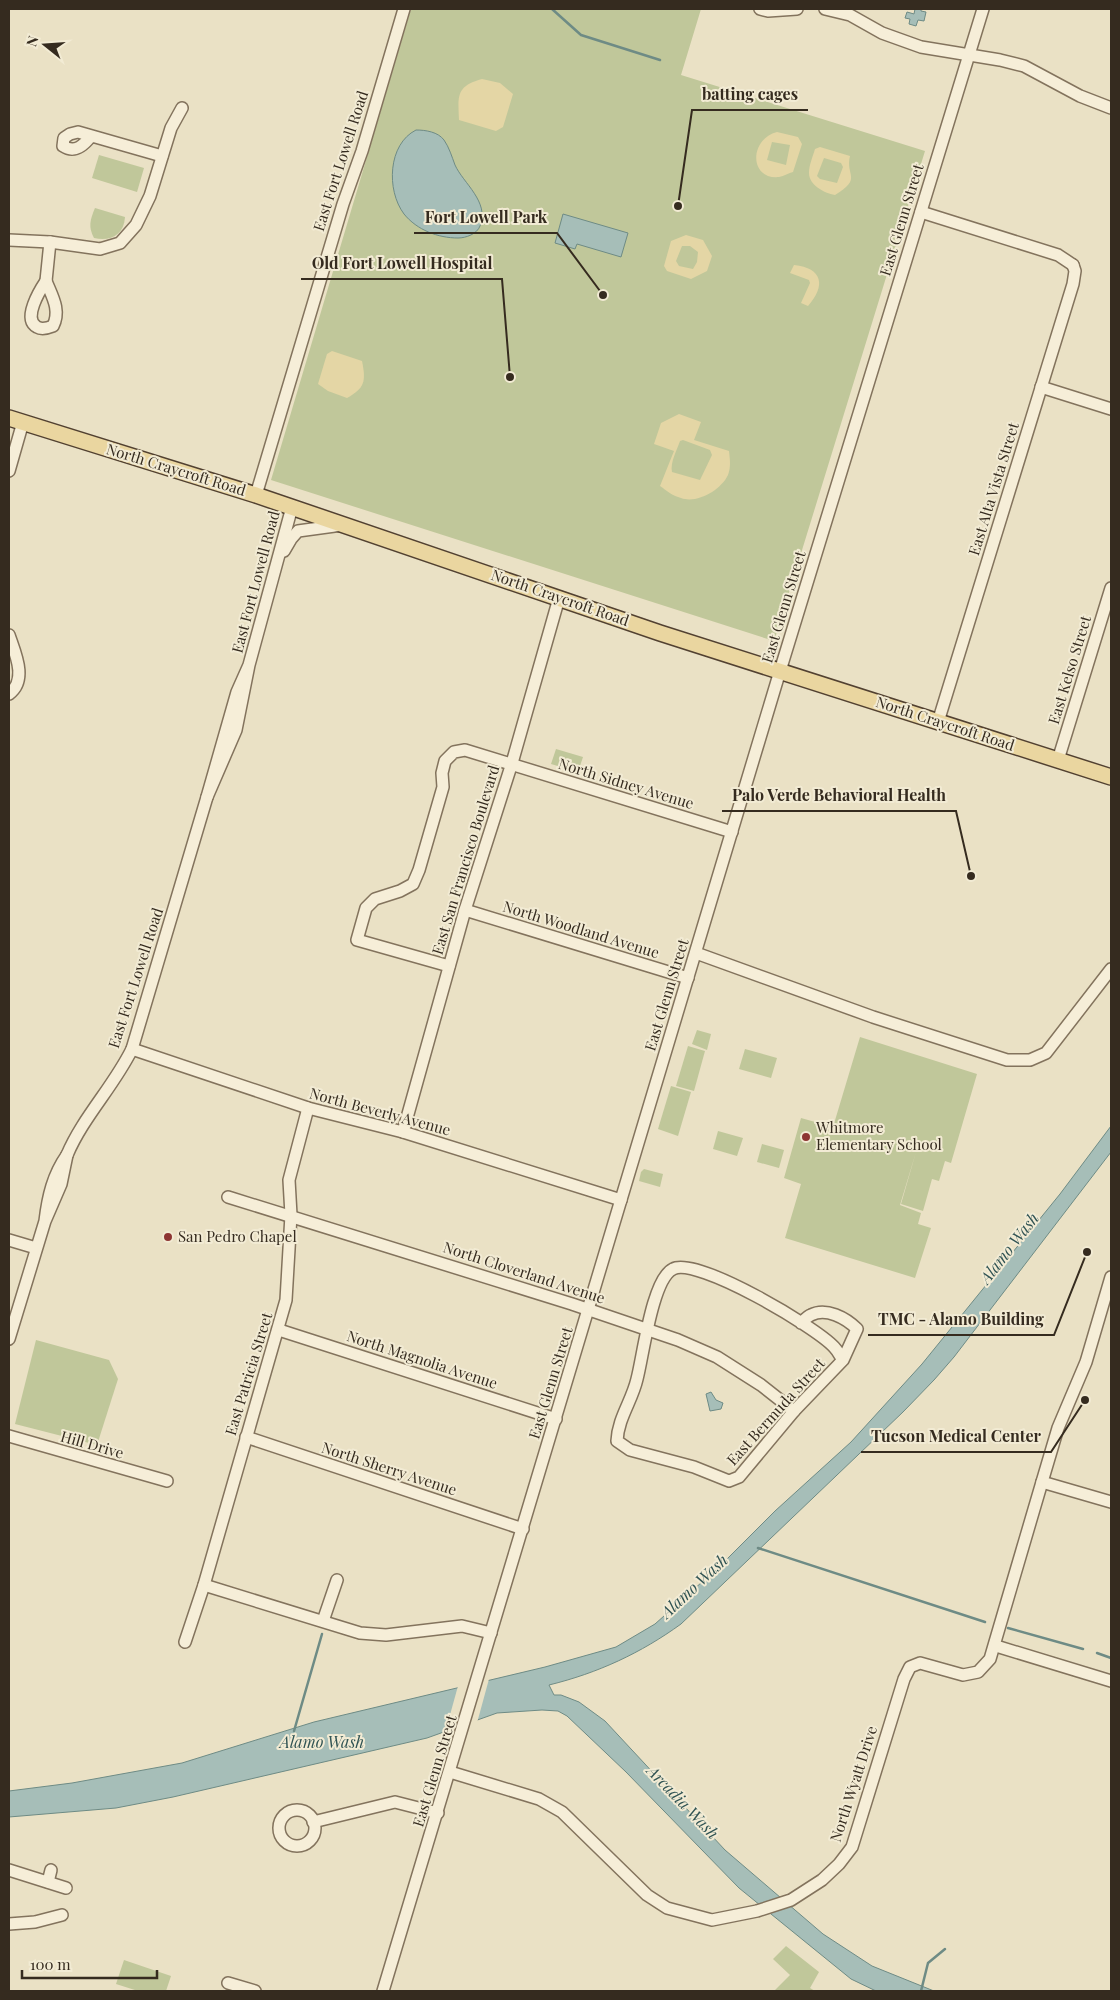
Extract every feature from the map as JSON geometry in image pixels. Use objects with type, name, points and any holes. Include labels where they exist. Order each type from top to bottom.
[{"type":"main road","name":"North Craycroft Road","points":[[13,421],[256,495],[780,671],[1111,777]]},
{"type":"street","name":"East Fort Lowell Road","points":[[256,495],[343,204],[362,151],[404,9]]},
{"type":"street","points":[[760,9],[797,9]]},
{"type":"street","points":[[825,9],[850,15],[882,32],[921,47],[1007,61],[1024,66],[1080,96],[1111,108]]},
{"type":"street","name":"East Glenn Street","points":[[383,1991],[780,671],[983,9]]},
{"type":"street","points":[[9,240],[50,242],[100,249],[120,243],[136,225],[150,196],[170,128],[182,108]]},
{"type":"street","points":[[91,136],[162,156]]},
{"type":"street","name":"East Alta Vista Street","points":[[921,212],[1078,262],[1074,271],[1073,284],[938,722]]},
{"type":"street","points":[[46,281],[50,242]]},
{"type":"street","points":[[1041,387],[1111,409]]},
{"type":"street","points":[[9,471],[13,421]]},
{"type":"street","name":"East Fort Lowell Road","points":[[9,1339],[44,1220],[61,1184],[67,1154],[85,1122],[122,1070],[132,1049],[237,692],[249,665],[292,507]]},
{"type":"street","points":[[276,566],[291,539],[298,531],[345,525]]},
{"type":"street","name":"East Kelso Street","points":[[1058,760],[1111,588]]},
{"type":"street","name":"East San Francisco Boulevard","points":[[403,1132],[465,910],[512,763],[559,598]]},
{"type":"street","points":[[9,635],[17,659],[20,677],[14,690],[9,694]]},
{"type":"street","name":"North Sidney Avenue","points":[[449,966],[357,940],[366,908],[375,899],[400,891],[413,884],[419,870],[443,787],[442,772],[445,761],[454,752],[465,750],[512,763],[732,832]]},
{"type":"street","name":"North Woodland Avenue","points":[[465,910],[688,978]]},
{"type":"street","points":[[696,953],[873,1017],[1007,1060],[1030,1060],[1046,1053],[1111,969]]},
{"type":"street","name":"North Beverly Avenue","points":[[132,1049],[308,1108],[403,1132],[621,1200]]},
{"type":"street","name":"East Patricia Street","points":[[185,1642],[204,1585],[279,1330],[286,1300],[291,1215],[289,1180],[308,1108]]},
{"type":"street","name":"North Cloverland Avenue","points":[[228,1197],[291,1215],[647,1329],[717,1357],[762,1385],[794,1411]]},
{"type":"street","points":[[9,1240],[36,1248]]},
{"type":"street","points":[[647,1329],[662,1280],[673,1269],[684,1266],[705,1272],[772,1304],[834,1346],[843,1360]]},
{"type":"street","name":"North Wyatt Drive","points":[[450,1772],[538,1799],[562,1812],[647,1895],[667,1908],[712,1920],[732,1917],[791,1900],[822,1880],[839,1864],[852,1847],[904,1679],[910,1667],[920,1663],[963,1675],[978,1672],[990,1659],[996,1646],[1058,1428],[1086,1362],[1111,1277]]},
{"type":"street","points":[[801,1323],[812,1314],[825,1312],[846,1318],[857,1329],[843,1360]]},
{"type":"street","name":"East Bermuda Street","points":[[647,1329],[637,1379],[618,1427],[617,1440],[630,1450],[694,1467],[729,1481],[739,1477],[794,1411],[843,1360]]},
{"type":"street","name":"North Magnolia Avenue","points":[[279,1330],[556,1419]]},
{"type":"street","name":"Hill Drive","points":[[9,1436],[167,1481]]},
{"type":"street","name":"North Sherry Avenue","points":[[246,1437],[523,1529]]},
{"type":"street","points":[[1042,1482],[1111,1502]]},
{"type":"street","points":[[323,1621],[337,1580]]},
{"type":"street","points":[[204,1585],[360,1633],[386,1635],[462,1626],[491,1633]]},
{"type":"street","points":[[996,1646],[1111,1681]]},
{"type":"street","points":[[314,1822],[395,1802],[438,1813]]},
{"type":"street","points":[[9,1870],[66,1888]]},
{"type":"street","points":[[48,1882],[51,1870]]},
{"type":"street","points":[[9,1924],[35,1922],[62,1915]]},
{"type":"street","points":[[228,1983],[255,1991]]},
{"type":"green space","points":[[411,9],[701,9],[681,75],[925,151],[774,641],[271,480]]},
{"type":"green space","points":[[99,155],[144,168],[137,192],[92,178]]},
{"type":"green space","points":[[95,208],[125,217],[119,233],[111,238],[94,238],[90,223]]},
{"type":"green space","points":[[556,749],[583,757],[578,772],[551,764]]},
{"type":"green space","points":[[697,1030],[711,1034],[707,1050],[692,1044]]},
{"type":"green space","points":[[860,1037],[977,1074],[951,1163],[945,1161],[939,1181],[932,1179],[923,1211],[901,1204],[916,1152],[900,1205],[921,1213],[918,1224],[931,1228],[915,1278],[785,1238],[801,1184],[784,1178],[801,1118],[833,1127]]},
{"type":"green space","points":[[688,1046],[705,1051],[694,1091],[676,1086]]},
{"type":"green space","points":[[745,1049],[777,1058],[771,1078],[739,1069]]},
{"type":"green space","points":[[671,1086],[691,1092],[678,1136],[658,1129]]},
{"type":"green space","points":[[718,1131],[743,1138],[737,1156],[713,1149]]},
{"type":"green space","points":[[762,1144],[784,1150],[779,1168],[757,1162]]},
{"type":"green space","points":[[644,1169],[663,1174],[660,1187],[639,1181],[641,1172]]},
{"type":"green space","points":[[36,1340],[109,1360],[118,1379],[97,1445],[15,1424]]},
{"type":"green space","points":[[786,1946],[819,1972],[810,1988],[815,1991],[775,1990],[790,1975],[773,1959]]},
{"type":"green space","points":[[124,1960],[171,1976],[166,1991],[138,1991],[116,1984]]},
{"type":"sand","points":[[482,79],[500,83],[513,94],[503,127],[496,131],[459,120],[460,93],[467,85]]},
{"type":"sand","points":[[777,132],[798,137],[802,144],[793,172],[779,177],[769,176],[762,172],[756,158],[757,150],[761,142]],"holes":[[[772,142],[790,145],[786,165],[767,160]]]},
{"type":"sand","points":[[820,147],[850,156],[851,180],[848,185],[835,195],[818,188],[810,177],[810,167],[815,149]],"holes":[[[824,158],[841,163],[843,167],[837,183],[820,179],[817,176]]]},
{"type":"sand","points":[[686,235],[703,240],[712,256],[707,271],[691,279],[667,271],[664,266],[671,241]],"holes":[[[682,246],[690,246],[698,252],[697,262],[693,269],[679,266],[676,261]]]},
{"type":"sand","points":[[794,265],[811,270],[819,279],[817,292],[808,306],[801,303],[810,283],[809,280],[790,273]]},
{"type":"sand","points":[[332,351],[362,361],[363,383],[358,391],[347,398],[328,391],[318,384],[327,354]]},
{"type":"sand","points":[[679,414],[701,422],[694,440],[729,451],[729,472],[725,481],[708,494],[694,499],[675,496],[660,486],[674,451],[654,444],[661,423]],"holes":[[[683,440],[710,450],[712,455],[700,480],[672,472],[673,460],[680,441]]]},
{"type":"water","points":[[915,9],[921,9],[921,11],[926,12],[924,21],[918,20],[916,26],[909,24],[910,19],[905,18],[907,12],[914,14]]},
{"type":"water","points":[[416,130],[431,132],[444,140],[459,172],[479,201],[482,217],[480,226],[471,235],[461,238],[450,238],[428,232],[409,220],[398,204],[394,193],[393,181],[395,156],[407,137]]},
{"type":"water","points":[[563,214],[628,233],[621,257],[577,244],[575,249],[555,243]]},
{"type":"water","name":"Alamo Wash","points":[[1111,1126],[1111,1152],[954,1357],[903,1412],[681,1624],[635,1653],[618,1661],[549,1685],[554,1695],[561,1695],[579,1702],[605,1721],[725,1850],[823,1934],[872,1966],[934,1991],[876,1991],[851,1979],[739,1888],[626,1772],[567,1716],[558,1711],[542,1710],[497,1713],[427,1738],[173,1797],[116,1808],[9,1817],[9,1791],[72,1783],[182,1763],[314,1722],[545,1667],[616,1647],[655,1624],[721,1565],[775,1511],[851,1442],[922,1364],[1060,1194]]},
{"type":"water","points":[[711,1392],[716,1400],[723,1403],[721,1409],[710,1411],[706,1394]]},
{"type":"pier","points":[[489,1679],[477,1723],[445,1733],[458,1686]]},
{"type":"waterway","points":[[552,9],[581,35],[660,60]]},
{"type":"waterway","points":[[758,1548],[985,1622]]},
{"type":"waterway","points":[[1008,1628],[1083,1649]]},
{"type":"waterway","points":[[294,1731],[322,1634]]},
{"type":"waterway","points":[[1097,1653],[1111,1658]]},
{"type":"waterway","points":[[921,1991],[928,1963],[945,1949]]},
{"type":"place","name":"batting cages","points":[[678,206]]},
{"type":"place","name":"Fort Lowell Park","points":[[603,295]]},
{"type":"place","name":"Old Fort Lowell Hospital","points":[[510,377]]},
{"type":"place","name":"Palo Verde Behavioral Health","points":[[971,876]]},
{"type":"place","name":"Whitmore Elementary School","points":[[806,1137]]},
{"type":"place","name":"San Pedro Chapel","points":[[168,1237]]},
{"type":"place","name":"TMC - Alamo Building","points":[[1087,1252]]},
{"type":"place","name":"Tucson Medical Center","points":[[1085,1400]]},
{"type":"water label","name":"Arcadia Wash","points":[[683,1802]]}]
